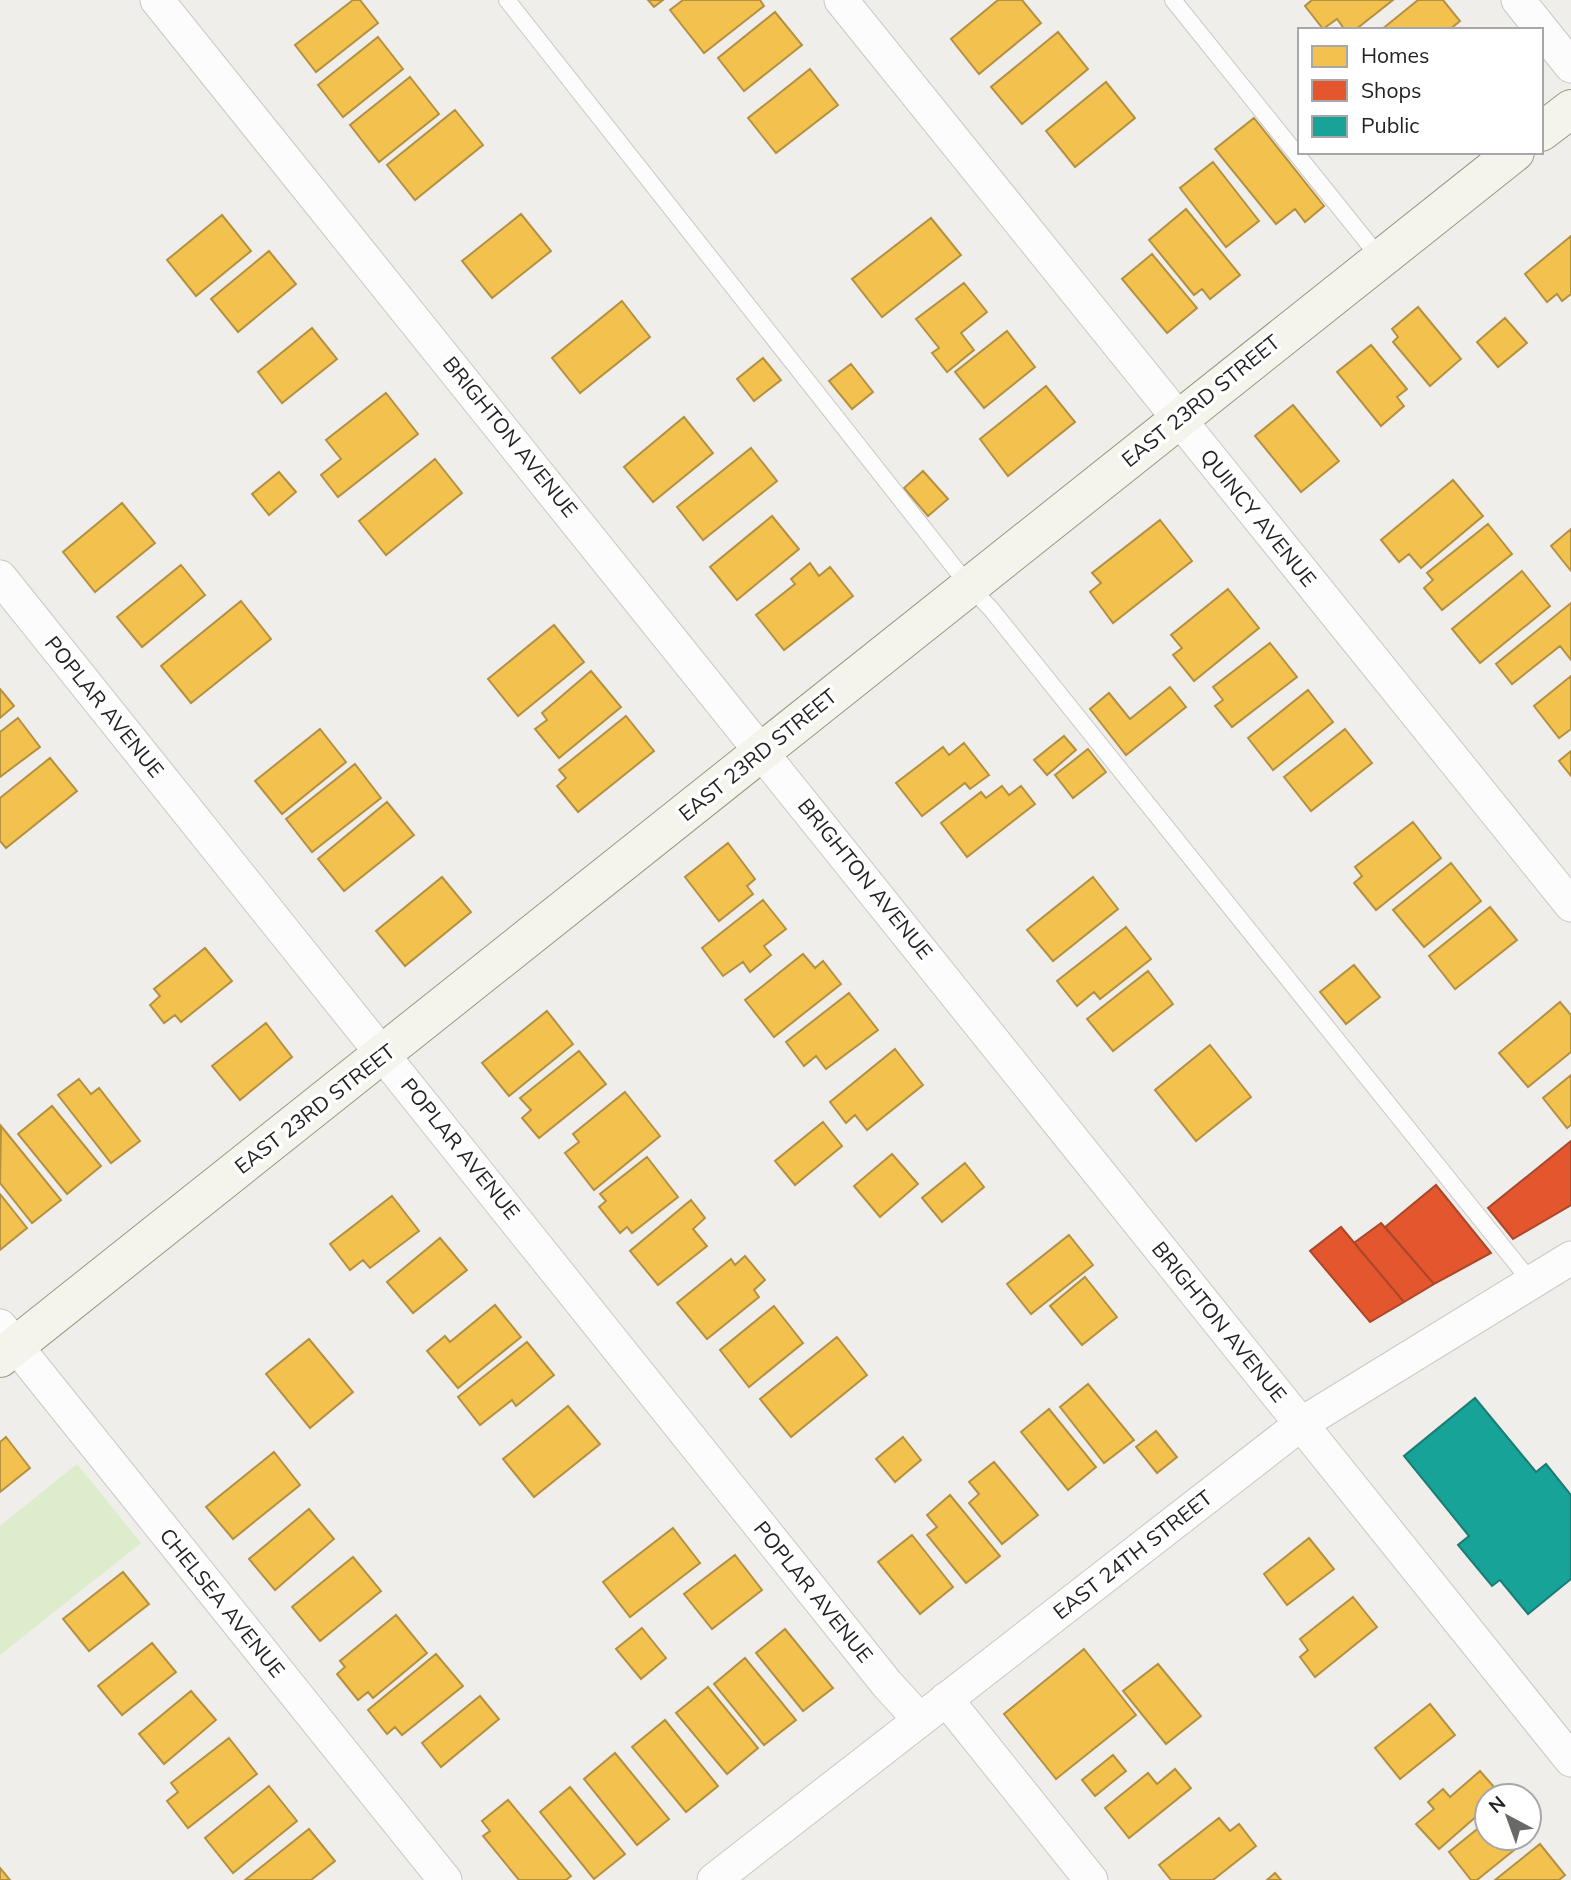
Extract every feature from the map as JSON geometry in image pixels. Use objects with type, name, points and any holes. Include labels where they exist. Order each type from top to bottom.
[{"type":"main road","points":[[1543,130],[1571,108]]},
{"type":"main road","name":"EAST 23RD STREET","points":[[5,1343],[384,1054],[1512,154]]},
{"type":"street","name":"BRIGHTON AVENUE","points":[[157,0],[1571,1760]]},
{"type":"street","name":"QUINCY AVENUE","points":[[841,0],[1571,905]]},
{"type":"street","points":[[1518,0],[1540,28]]},
{"type":"street","points":[[1543,31],[1571,66]]},
{"type":"street","name":"POPLAR AVENUE","points":[[0,577],[887,1684],[920,1720]]},
{"type":"street","name":"EAST 24TH STREET","points":[[714,1880],[1301,1424],[1571,1258]]},
{"type":"street","name":"CHELSEA AVENUE","points":[[5,1343],[445,1880]]},
{"type":"street","points":[[946,1699],[1091,1880]]},
{"type":"lane","points":[[507,0],[969,586],[1532,1283]]},
{"type":"lane","points":[[1173,0],[1380,258]]},
{"type":"green space","points":[[77,1464],[141,1543],[0,1655],[0,1526]]},
{"type":"building: Homes","points":[[353,0],[360,0],[378,23],[316,72],[295,45]]},
{"type":"building: Homes","points":[[648,0],[663,0],[654,7]]},
{"type":"building: Homes","points":[[683,0],[760,0],[764,6],[704,53],[670,10]]},
{"type":"building: Homes","points":[[998,0],[1022,0],[1041,23],[979,74],[951,39]]},
{"type":"building: Homes","points":[[1312,0],[1393,0],[1358,28],[1344,28],[1337,19],[1322,28],[1305,6]]},
{"type":"building: Homes","points":[[1418,0],[1443,0],[1460,21],[1451,28],[1383,28]]},
{"type":"building: Homes","points":[[775,12],[802,45],[744,91],[718,58]]},
{"type":"building: Homes","points":[[1058,32],[1088,69],[1022,124],[991,87]]},
{"type":"building: Homes","points":[[378,37],[403,69],[343,117],[318,85]]},
{"type":"building: Homes","points":[[810,69],[838,105],[776,153],[748,118]]},
{"type":"building: Homes","points":[[410,77],[439,114],[379,162],[350,125]]},
{"type":"building: Homes","points":[[1106,82],[1135,118],[1075,167],[1046,131]]},
{"type":"building: Homes","points":[[455,110],[483,145],[415,200],[387,165]]},
{"type":"building: Homes","points":[[1254,118],[1324,206],[1305,222],[1295,209],[1276,224],[1215,149]]},
{"type":"building: Homes","points":[[1213,162],[1259,221],[1226,247],[1180,188]]},
{"type":"building: Homes","points":[[1186,209],[1240,275],[1210,299],[1202,289],[1194,295],[1149,240]]},
{"type":"building: Homes","points":[[521,214],[551,251],[492,298],[462,261]]},
{"type":"building: Homes","points":[[222,215],[251,251],[196,296],[167,260]]},
{"type":"building: Homes","points":[[931,218],[961,255],[882,317],[852,279]]},
{"type":"building: Homes","points":[[1571,236],[1571,294],[1562,301],[1557,294],[1547,302],[1525,274]]},
{"type":"building: Homes","points":[[269,251],[296,284],[238,332],[211,299]]},
{"type":"building: Homes","points":[[1152,254],[1197,308],[1167,333],[1122,279]]},
{"type":"building: Homes","points":[[964,283],[987,312],[961,333],[974,350],[947,372],[932,353],[939,348],[916,319]]},
{"type":"building: Homes","points":[[622,301],[650,337],[580,393],[552,358]]},
{"type":"building: Homes","points":[[1418,307],[1461,359],[1430,386],[1393,342],[1398,337],[1392,329]]},
{"type":"building: Homes","points":[[1505,318],[1527,343],[1498,367],[1477,342]]},
{"type":"building: Homes","points":[[312,328],[337,359],[282,403],[258,372]]},
{"type":"building: Homes","points":[[1007,331],[1035,367],[984,408],[955,372]]},
{"type":"building: Homes","points":[[1371,345],[1407,389],[1397,397],[1404,406],[1381,426],[1337,372]]},
{"type":"building: Homes","points":[[763,358],[781,380],[754,401],[737,379]]},
{"type":"building: Homes","points":[[851,364],[873,392],[852,409],[829,381]]},
{"type":"building: Homes","points":[[1046,386],[1075,422],[1008,476],[980,439]]},
{"type":"building: Homes","points":[[386,393],[418,434],[338,497],[321,475],[341,459],[326,440]]},
{"type":"building: Homes","points":[[1293,405],[1339,461],[1301,492],[1255,436]]},
{"type":"building: Homes","points":[[684,417],[713,453],[653,502],[624,467]]},
{"type":"building: Homes","points":[[751,448],[777,481],[703,540],[677,507]]},
{"type":"building: Homes","points":[[435,459],[462,493],[386,555],[359,521]]},
{"type":"building: Homes","points":[[923,471],[948,499],[928,516],[904,488]]},
{"type":"building: Homes","points":[[279,472],[296,492],[269,515],[252,494]]},
{"type":"building: Homes","points":[[1453,480],[1483,516],[1421,568],[1409,554],[1399,562],[1381,540]]},
{"type":"building: Homes","points":[[122,503],[155,543],[95,592],[63,552]]},
{"type":"building: Homes","points":[[772,516],[799,549],[737,600],[710,567]]},
{"type":"building: Homes","points":[[1160,520],[1192,561],[1113,623],[1090,592],[1101,583],[1092,573]]},
{"type":"building: Homes","points":[[1488,524],[1512,554],[1442,610],[1424,588],[1433,580],[1427,573]]},
{"type":"building: Homes","points":[[1571,529],[1571,571],[1551,546]]},
{"type":"building: Homes","points":[[810,563],[819,576],[830,567],[853,596],[784,650],[756,615],[795,584],[791,579]]},
{"type":"building: Homes","points":[[181,565],[205,595],[142,647],[117,617]]},
{"type":"building: Homes","points":[[1522,571],[1550,606],[1480,663],[1452,629]]},
{"type":"building: Homes","points":[[1228,589],[1259,628],[1194,681],[1173,655],[1182,648],[1171,635]]},
{"type":"building: Homes","points":[[241,601],[271,639],[191,703],[161,666]]},
{"type":"building: Homes","points":[[1571,603],[1571,660],[1560,646],[1512,684],[1496,664]]},
{"type":"building: Homes","points":[[554,625],[584,662],[518,716],[488,679]]},
{"type":"building: Homes","points":[[1270,643],[1297,677],[1232,727],[1215,706],[1223,700],[1213,687]]},
{"type":"building: Homes","points":[[591,671],[621,707],[559,758],[535,729],[547,720],[542,713]]},
{"type":"building: Homes","points":[[1571,676],[1571,729],[1559,738],[1534,706]]},
{"type":"building: Homes","points":[[1170,687],[1186,707],[1126,755],[1090,709],[1109,693],[1130,719]]},
{"type":"building: Homes","points":[[0,689],[14,706],[0,718]]},
{"type":"building: Homes","points":[[1308,690],[1333,722],[1273,770],[1248,738]]},
{"type":"building: Homes","points":[[626,716],[654,751],[578,812],[557,786],[566,778],[559,770]]},
{"type":"building: Homes","points":[[18,718],[40,747],[0,777],[0,732]]},
{"type":"building: Homes","points":[[320,729],[346,762],[282,814],[255,781]]},
{"type":"building: Homes","points":[[1345,729],[1372,763],[1311,811],[1284,777]]},
{"type":"building: Homes","points":[[1064,736],[1076,750],[1047,775],[1034,760]]},
{"type":"building: Homes","points":[[964,743],[989,775],[970,789],[965,783],[922,816],[896,783],[943,747],[949,755]]},
{"type":"building: Homes","points":[[1088,749],[1106,772],[1073,798],[1055,775]]},
{"type":"building: Homes","points":[[1571,751],[1571,776],[1559,761]]},
{"type":"building: Homes","points":[[50,758],[77,791],[6,848],[0,841],[0,798]]},
{"type":"building: Homes","points":[[355,764],[381,798],[312,852],[286,819]]},
{"type":"building: Homes","points":[[1002,786],[1009,795],[1021,786],[1035,804],[967,857],[941,823],[981,792],[986,798]]},
{"type":"building: Homes","points":[[387,802],[414,835],[344,891],[318,859]]},
{"type":"building: Homes","points":[[1413,822],[1441,858],[1376,910],[1354,883],[1362,876],[1355,867]]},
{"type":"building: Homes","points":[[728,843],[755,879],[747,886],[753,894],[719,921],[685,877]]},
{"type":"building: Homes","points":[[1451,863],[1481,901],[1424,947],[1393,910]]},
{"type":"building: Homes","points":[[442,877],[471,912],[405,966],[376,931]]},
{"type":"building: Homes","points":[[1093,877],[1118,909],[1053,961],[1027,930]]},
{"type":"building: Homes","points":[[763,900],[786,929],[764,946],[771,955],[750,972],[743,962],[723,976],[702,948]]},
{"type":"building: Homes","points":[[1490,907],[1517,940],[1455,989],[1429,956]]},
{"type":"building: Homes","points":[[1126,927],[1151,959],[1100,999],[1094,992],[1077,1006],[1057,981]]},
{"type":"building: Homes","points":[[205,948],[232,981],[181,1022],[175,1015],[164,1023],[150,1005],[160,996],[154,989]]},
{"type":"building: Homes","points":[[803,954],[815,968],[823,961],[841,984],[774,1037],[745,1000]]},
{"type":"building: Homes","points":[[1354,965],[1380,997],[1346,1024],[1320,992]]},
{"type":"building: Homes","points":[[1148,971],[1173,1004],[1113,1051],[1087,1019]]},
{"type":"building: Homes","points":[[849,993],[878,1030],[826,1069],[816,1056],[804,1066],[786,1042]]},
{"type":"building: Homes","points":[[1560,1002],[1571,1015],[1571,1052],[1528,1087],[1499,1053]]},
{"type":"building: Homes","points":[[547,1011],[573,1044],[509,1096],[482,1063]]},
{"type":"building: Homes","points":[[266,1023],[292,1057],[240,1100],[212,1066]]},
{"type":"building: Homes","points":[[1210,1045],[1251,1097],[1196,1141],[1155,1090]]},
{"type":"building: Homes","points":[[895,1049],[923,1085],[867,1130],[855,1115],[846,1123],[830,1102]]},
{"type":"building: Homes","points":[[579,1051],[606,1084],[539,1138],[522,1118],[531,1110],[520,1098]]},
{"type":"building: Homes","points":[[1571,1075],[1571,1125],[1567,1128],[1543,1098]]},
{"type":"building: Homes","points":[[79,1079],[91,1094],[99,1088],[140,1141],[111,1163],[58,1095]]},
{"type":"building: Homes","points":[[625,1092],[660,1136],[594,1190],[565,1153],[579,1142],[573,1134]]},
{"type":"building: Homes","points":[[52,1106],[101,1166],[67,1194],[18,1134]]},
{"type":"building: Homes","points":[[823,1122],[842,1146],[795,1185],[775,1161]]},
{"type":"building: Homes","points":[[1,1126],[61,1200],[32,1223],[0,1183]]},
{"type":"building: Homes","points":[[892,1154],[918,1184],[880,1217],[854,1186]]},
{"type":"building: Homes","points":[[647,1157],[678,1197],[632,1233],[627,1227],[620,1233],[599,1207],[606,1201],[600,1194]]},
{"type":"building: Homes","points":[[965,1163],[984,1187],[942,1222],[922,1198]]},
{"type":"building: Homes","points":[[0,1194],[27,1228],[0,1250]]},
{"type":"building: Homes","points":[[392,1196],[419,1231],[370,1268],[363,1260],[350,1270],[330,1244]]},
{"type":"building: Homes","points":[[691,1200],[705,1218],[693,1229],[707,1246],[658,1285],[630,1251]]},
{"type":"building: Homes","points":[[1069,1235],[1093,1265],[1031,1314],[1007,1284]]},
{"type":"building: Homes","points":[[440,1238],[467,1270],[413,1313],[387,1282]]},
{"type":"building: Homes","points":[[745,1256],[765,1280],[754,1290],[759,1297],[707,1339],[677,1303],[731,1259],[735,1265]]},
{"type":"building: Homes","points":[[1085,1277],[1117,1317],[1082,1345],[1050,1306]]},
{"type":"building: Homes","points":[[495,1305],[521,1337],[458,1388],[427,1351],[445,1336],[450,1342]]},
{"type":"building: Homes","points":[[774,1306],[803,1343],[749,1387],[720,1350]]},
{"type":"building: Homes","points":[[837,1337],[867,1375],[791,1437],[760,1399]]},
{"type":"building: Homes","points":[[309,1339],[353,1392],[310,1428],[266,1374]]},
{"type":"building: Homes","points":[[527,1342],[554,1375],[516,1406],[512,1400],[480,1425],[458,1397]]},
{"type":"building: Homes","points":[[1088,1384],[1134,1440],[1104,1463],[1060,1407]]},
{"type":"building: Homes","points":[[568,1406],[600,1444],[534,1497],[503,1459]]},
{"type":"building: Homes","points":[[1049,1409],[1096,1467],[1068,1490],[1021,1432]]},
{"type":"building: Homes","points":[[1156,1431],[1177,1457],[1157,1473],[1136,1447]]},
{"type":"building: Homes","points":[[6,1437],[30,1468],[0,1492],[0,1442]]},
{"type":"building: Homes","points":[[903,1437],[921,1460],[895,1482],[876,1459]]},
{"type":"building: Homes","points":[[274,1452],[300,1485],[233,1539],[206,1507]]},
{"type":"building: Homes","points":[[994,1462],[1038,1515],[1002,1544],[969,1503],[979,1494],[969,1482]]},
{"type":"building: Homes","points":[[950,1495],[1000,1556],[966,1583],[927,1535],[937,1527],[927,1515]]},
{"type":"building: Homes","points":[[309,1509],[334,1539],[275,1590],[249,1559]]},
{"type":"building: Homes","points":[[673,1528],[700,1563],[630,1617],[603,1582]]},
{"type":"building: Homes","points":[[912,1535],[953,1587],[920,1614],[878,1562]]},
{"type":"building: Homes","points":[[1309,1538],[1334,1569],[1287,1605],[1264,1574]]},
{"type":"building: Homes","points":[[735,1555],[762,1590],[712,1629],[684,1594]]},
{"type":"building: Homes","points":[[353,1557],[381,1591],[320,1641],[292,1607]]},
{"type":"building: Homes","points":[[123,1572],[149,1604],[89,1651],[63,1619]]},
{"type":"building: Homes","points":[[1353,1597],[1377,1627],[1315,1677],[1300,1657],[1308,1650],[1300,1639]]},
{"type":"building: Homes","points":[[396,1615],[427,1653],[373,1698],[368,1692],[358,1700],[337,1674],[345,1667],[340,1661]]},
{"type":"building: Homes","points":[[642,1628],[666,1658],[641,1679],[616,1649]]},
{"type":"building: Homes","points":[[785,1629],[833,1688],[803,1711],[756,1653]]},
{"type":"building: Homes","points":[[152,1643],[176,1672],[122,1715],[98,1686]]},
{"type":"building: Homes","points":[[1084,1649],[1136,1715],[1056,1779],[1004,1714]]},
{"type":"building: Homes","points":[[436,1654],[463,1686],[402,1735],[395,1727],[387,1734],[368,1710]]},
{"type":"building: Homes","points":[[745,1658],[796,1720],[764,1745],[714,1684]]},
{"type":"building: Homes","points":[[1158,1664],[1201,1716],[1166,1744],[1123,1691]]},
{"type":"building: Homes","points":[[708,1687],[758,1748],[727,1774],[676,1713]]},
{"type":"building: Homes","points":[[191,1691],[216,1720],[164,1764],[139,1734]]},
{"type":"building: Homes","points":[[480,1696],[499,1719],[441,1767],[422,1743]]},
{"type":"building: Homes","points":[[1430,1704],[1455,1735],[1400,1779],[1375,1748]]},
{"type":"building: Homes","points":[[665,1720],[718,1786],[686,1812],[632,1747]]},
{"type":"building: Homes","points":[[229,1738],[257,1774],[188,1828],[167,1801],[178,1792],[171,1783]]},
{"type":"building: Homes","points":[[615,1753],[669,1819],[637,1845],[584,1779]]},
{"type":"building: Homes","points":[[1113,1755],[1126,1771],[1095,1796],[1082,1780]]},
{"type":"building: Homes","points":[[1175,1769],[1191,1788],[1129,1838],[1105,1808],[1148,1773],[1157,1784]]},
{"type":"building: Homes","points":[[1480,1771],[1490,1782],[1473,1782],[1473,1819],[1439,1849],[1416,1824],[1434,1809],[1428,1802],[1443,1789],[1450,1797]]},
{"type":"building: Homes","points":[[269,1786],[297,1821],[233,1873],[205,1838]]},
{"type":"building: Homes","points":[[570,1787],[625,1854],[594,1879],[540,1812]]},
{"type":"building: Homes","points":[[508,1800],[571,1876],[566,1880],[519,1880],[483,1836],[490,1831],[482,1821]]},
{"type":"building: Homes","points":[[1219,1818],[1230,1831],[1239,1824],[1256,1846],[1213,1880],[1171,1880],[1159,1865]]},
{"type":"building: Homes","points":[[309,1829],[335,1861],[311,1880],[245,1880]]},
{"type":"building: Homes","points":[[1473,1832],[1473,1852],[1512,1852],[1477,1880],[1471,1880],[1449,1852]]},
{"type":"building: Homes","points":[[1543,1848],[1565,1875],[1559,1880],[1495,1880],[1530,1852],[1543,1852]]},
{"type":"building: Homes","points":[[0,1868],[10,1880],[0,1880]]},
{"type":"building: Homes","points":[[1275,1873],[1281,1880],[1267,1880]]},
{"type":"building: Shops","points":[[1571,1141],[1571,1205],[1513,1239],[1488,1208]]},
{"type":"building: Shops","points":[[1436,1185],[1491,1253],[1434,1284],[1385,1227]]},
{"type":"building: Shops","points":[[1381,1223],[1434,1284],[1404,1302],[1354,1243]]},
{"type":"building: Shops","points":[[1341,1227],[1404,1302],[1370,1322],[1310,1251]]},
{"type":"building: Public","points":[[1475,1398],[1536,1472],[1546,1464],[1571,1495],[1571,1579],[1528,1614],[1500,1580],[1492,1586],[1458,1545],[1469,1536],[1404,1456]]}]
